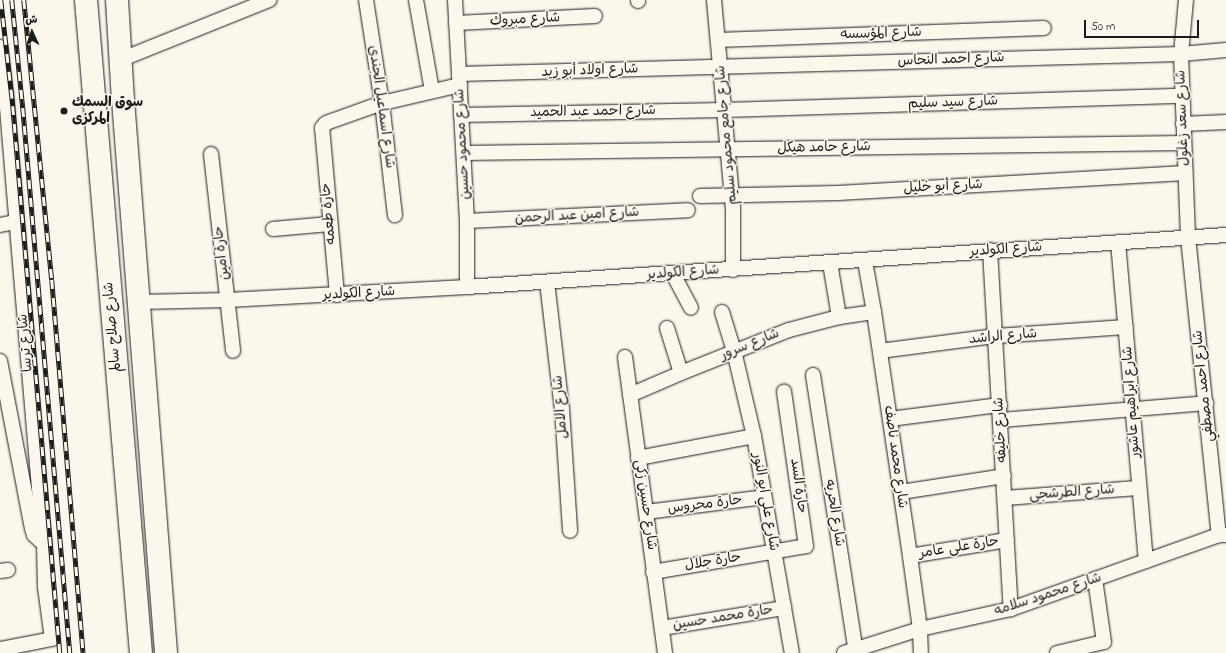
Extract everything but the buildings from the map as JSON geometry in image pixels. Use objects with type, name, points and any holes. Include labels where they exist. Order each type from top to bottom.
[{"type":"highway","name":"شارع صلاح سالم","points":[[86,0],[141,653]]},
{"type":"highway","name":"شارع صلاح سالم","points":[[117,0],[120,60],[166,653]]},
{"type":"highway","points":[[94,97],[123,95]]},
{"type":"street","points":[[120,60],[269,0]]},
{"type":"street","name":"شارع اسماعيل الجندى","points":[[366,0],[382,103],[395,215]]},
{"type":"street","points":[[416,0],[432,91]]},
{"type":"street","name":"شارع محمود حسين","points":[[455,0],[467,221],[467,287]]},
{"type":"street","name":"شارع جامع محمود سليم","points":[[714,0],[732,194],[733,270]]},
{"type":"street","name":"شارع سعد زغلول","points":[[1186,0],[1181,54],[1188,237]]},
{"type":"street","name":"شارع مبروك","points":[[456,23],[595,16]]},
{"type":"street","name":"شارع المؤسسه","points":[[718,40],[1044,28]]},
{"type":"street","name":"شارع ترسا","points":[[0,47],[3,97],[16,222],[44,544],[46,587],[52,639],[0,649]]},
{"type":"street","name":"شارع احمد النحاس","points":[[721,66],[1181,54],[1226,50]]},
{"type":"street","name":"شارع اولاد أبو زيد","points":[[322,132],[322,128],[326,123],[382,103],[432,91],[460,80],[721,66]]},
{"type":"street","name":"شارع سيد سليم","points":[[725,110],[1182,96]]},
{"type":"street","name":"شارع احمد عبد الحميد","points":[[462,115],[725,110]]},
{"type":"street","points":[[1183,124],[1226,122]]},
{"type":"street","name":"حارة طعمه","points":[[322,132],[337,295]]},
{"type":"street","name":"شارع حامد هيكل","points":[[464,153],[1184,144]]},
{"type":"street","name":"حارة امين","points":[[211,154],[233,351]]},
{"type":"street","name":"شارع أبو خليل","points":[[700,196],[732,194],[838,193],[1185,173]]},
{"type":"street","name":"شارع امين عبد الرحمن","points":[[467,221],[688,210]]},
{"type":"street","points":[[0,225],[16,222]]},
{"type":"street","points":[[273,230],[330,224]]},
{"type":"street","name":"شارع الكولدير","points":[[139,302],[228,300],[467,287],[733,270],[990,250],[1226,235]]},
{"type":"street","name":"شارع احمد مصطفي","points":[[1188,237],[1206,403],[1223,535]]},
{"type":"street","name":"شارع ابراهيم عاشور","points":[[1118,242],[1133,408],[1138,488],[1146,562]]},
{"type":"street","name":"شارع خليفه","points":[[990,250],[1011,609]]},
{"type":"street","name":"شارع محمد ناصف","points":[[864,261],[874,312],[901,492],[920,629],[921,653]]},
{"type":"street","points":[[830,263],[840,317]]},
{"type":"street","points":[[673,274],[691,308]]},
{"type":"street","name":"شارع الامل","points":[[548,282],[562,409],[570,531]]},
{"type":"street","name":"شارع علي ابو النور","points":[[722,312],[734,351],[754,436],[773,553],[792,653]]},
{"type":"street","name":"شارع سرور","points":[[630,395],[734,351],[789,330],[840,317],[874,312]]},
{"type":"street","name":"شارع الراشد","points":[[880,351],[996,336],[1126,327]]},
{"type":"street","points":[[667,328],[681,373]]},
{"type":"street","name":"شارع حسين زكى","points":[[625,357],[665,653]]},
{"type":"street","points":[[0,361],[32,528],[34,534],[44,544]]},
{"type":"street","name":"شارع الحريه","points":[[813,375],[852,652]]},
{"type":"street","name":"حارة السد","points":[[773,553],[804,547],[806,544],[784,392]]},
{"type":"street","points":[[1001,420],[1206,403]]},
{"type":"street","points":[[890,419],[1000,405]]},
{"type":"street","points":[[638,458],[754,436]]},
{"type":"street","points":[[901,492],[1004,476]]},
{"type":"street","name":"شارع الطرشجى","points":[[1005,498],[1138,488]]},
{"type":"street","name":"حارة محروس","points":[[646,512],[764,497]]},
{"type":"street","name":"شارع محمود سلامه","points":[[852,652],[920,629],[1011,609],[1223,535]]},
{"type":"street","name":"حارة على عامر","points":[[910,556],[1007,540]]},
{"type":"street","name":"حارة جلال","points":[[654,572],[773,553]]},
{"type":"street","points":[[1057,653],[1105,648],[1095,579]]},
{"type":"street","name":"حارة محمد حسين","points":[[662,628],[784,608]]},
{"type":"railway","points":[[1,0],[13,106],[60,653]]},
{"type":"railway","points":[[12,0],[23,108],[70,653]]},
{"type":"railway","points":[[24,0],[52,280],[83,653]]},
{"type":"place","name":"سوق السمك المركزى","points":[[64,111]]}]
